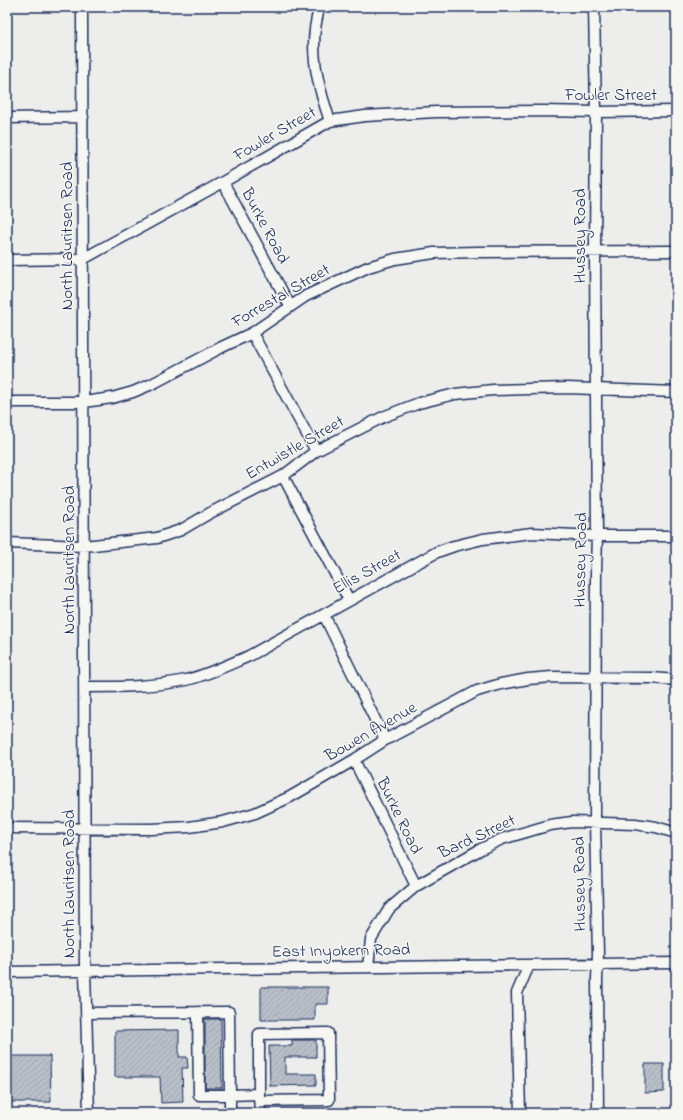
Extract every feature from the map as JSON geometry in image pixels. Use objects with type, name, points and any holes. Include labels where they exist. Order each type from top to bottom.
[{"type":"street","name":"North Lauritsen Road","points":[[82,7],[86,1013],[89,1113]]},
{"type":"street","points":[[319,7],[315,28],[315,53],[323,100],[330,121]]},
{"type":"street","name":"Hussey Road","points":[[594,7],[597,389],[595,822],[598,964],[598,1113]]},
{"type":"street","name":"Fowler Street","points":[[7,260],[83,259],[330,121],[364,116],[436,112],[542,110],[596,112],[676,111]]},
{"type":"street","points":[[7,118],[83,117]]},
{"type":"street","name":"Burke Road","points":[[223,182],[290,306]]},
{"type":"street","name":"Forrestal Street","points":[[7,402],[84,402],[112,398],[152,384],[252,333],[306,296],[368,267],[395,259],[434,253],[676,252]]},
{"type":"street","points":[[252,333],[316,451]]},
{"type":"street","name":"Entwistle Street","points":[[7,543],[84,546],[157,538],[181,530],[210,513],[283,476],[316,451],[383,417],[418,403],[455,394],[493,390],[597,389],[676,392]]},
{"type":"street","points":[[283,476],[349,600]]},
{"type":"street","name":"Ellis Street","points":[[85,687],[130,686],[186,680],[216,670],[249,656],[437,552],[454,546],[483,539],[532,533],[597,536],[676,536]]},
{"type":"street","points":[[324,615],[385,740]]},
{"type":"street","name":"Bowen Avenue","points":[[7,828],[85,829],[189,827],[223,822],[254,813],[290,797],[354,760],[385,740],[477,691],[501,684],[528,679],[552,677],[652,678],[676,680]]},
{"type":"street","name":"Burke Road","points":[[354,760],[416,886]]},
{"type":"street","name":"Bard Street","points":[[368,967],[371,939],[389,909],[416,886],[481,849],[502,839],[528,830],[572,822],[635,824],[656,827],[676,833]]},
{"type":"street","name":"East Inyokern Road","points":[[7,972],[676,963]]},
{"type":"street","points":[[520,1113],[517,992],[529,965]]},
{"type":"street","points":[[198,1012],[199,1096],[230,1095],[259,1097],[329,1100],[328,1033],[258,1034],[259,1097],[260,1113]]},
{"type":"street","points":[[86,1013],[229,1012],[230,1113]]},
{"type":"building","points":[[261,987],[328,987],[328,1004],[315,1004],[315,1020],[261,1020]]},
{"type":"building","points":[[205,1019],[221,1019],[222,1088],[205,1088]]},
{"type":"building","points":[[179,1030],[179,1057],[187,1057],[188,1068],[182,1068],[183,1102],[161,1103],[160,1077],[115,1077],[115,1031]]},
{"type":"building","points":[[292,1040],[316,1040],[316,1057],[285,1057],[285,1074],[316,1074],[316,1085],[270,1086],[269,1046],[292,1046]]},
{"type":"building","points":[[7,1056],[50,1056],[51,1102],[7,1102]]},
{"type":"building","points":[[645,1064],[664,1064],[664,1092],[645,1093]]}]
